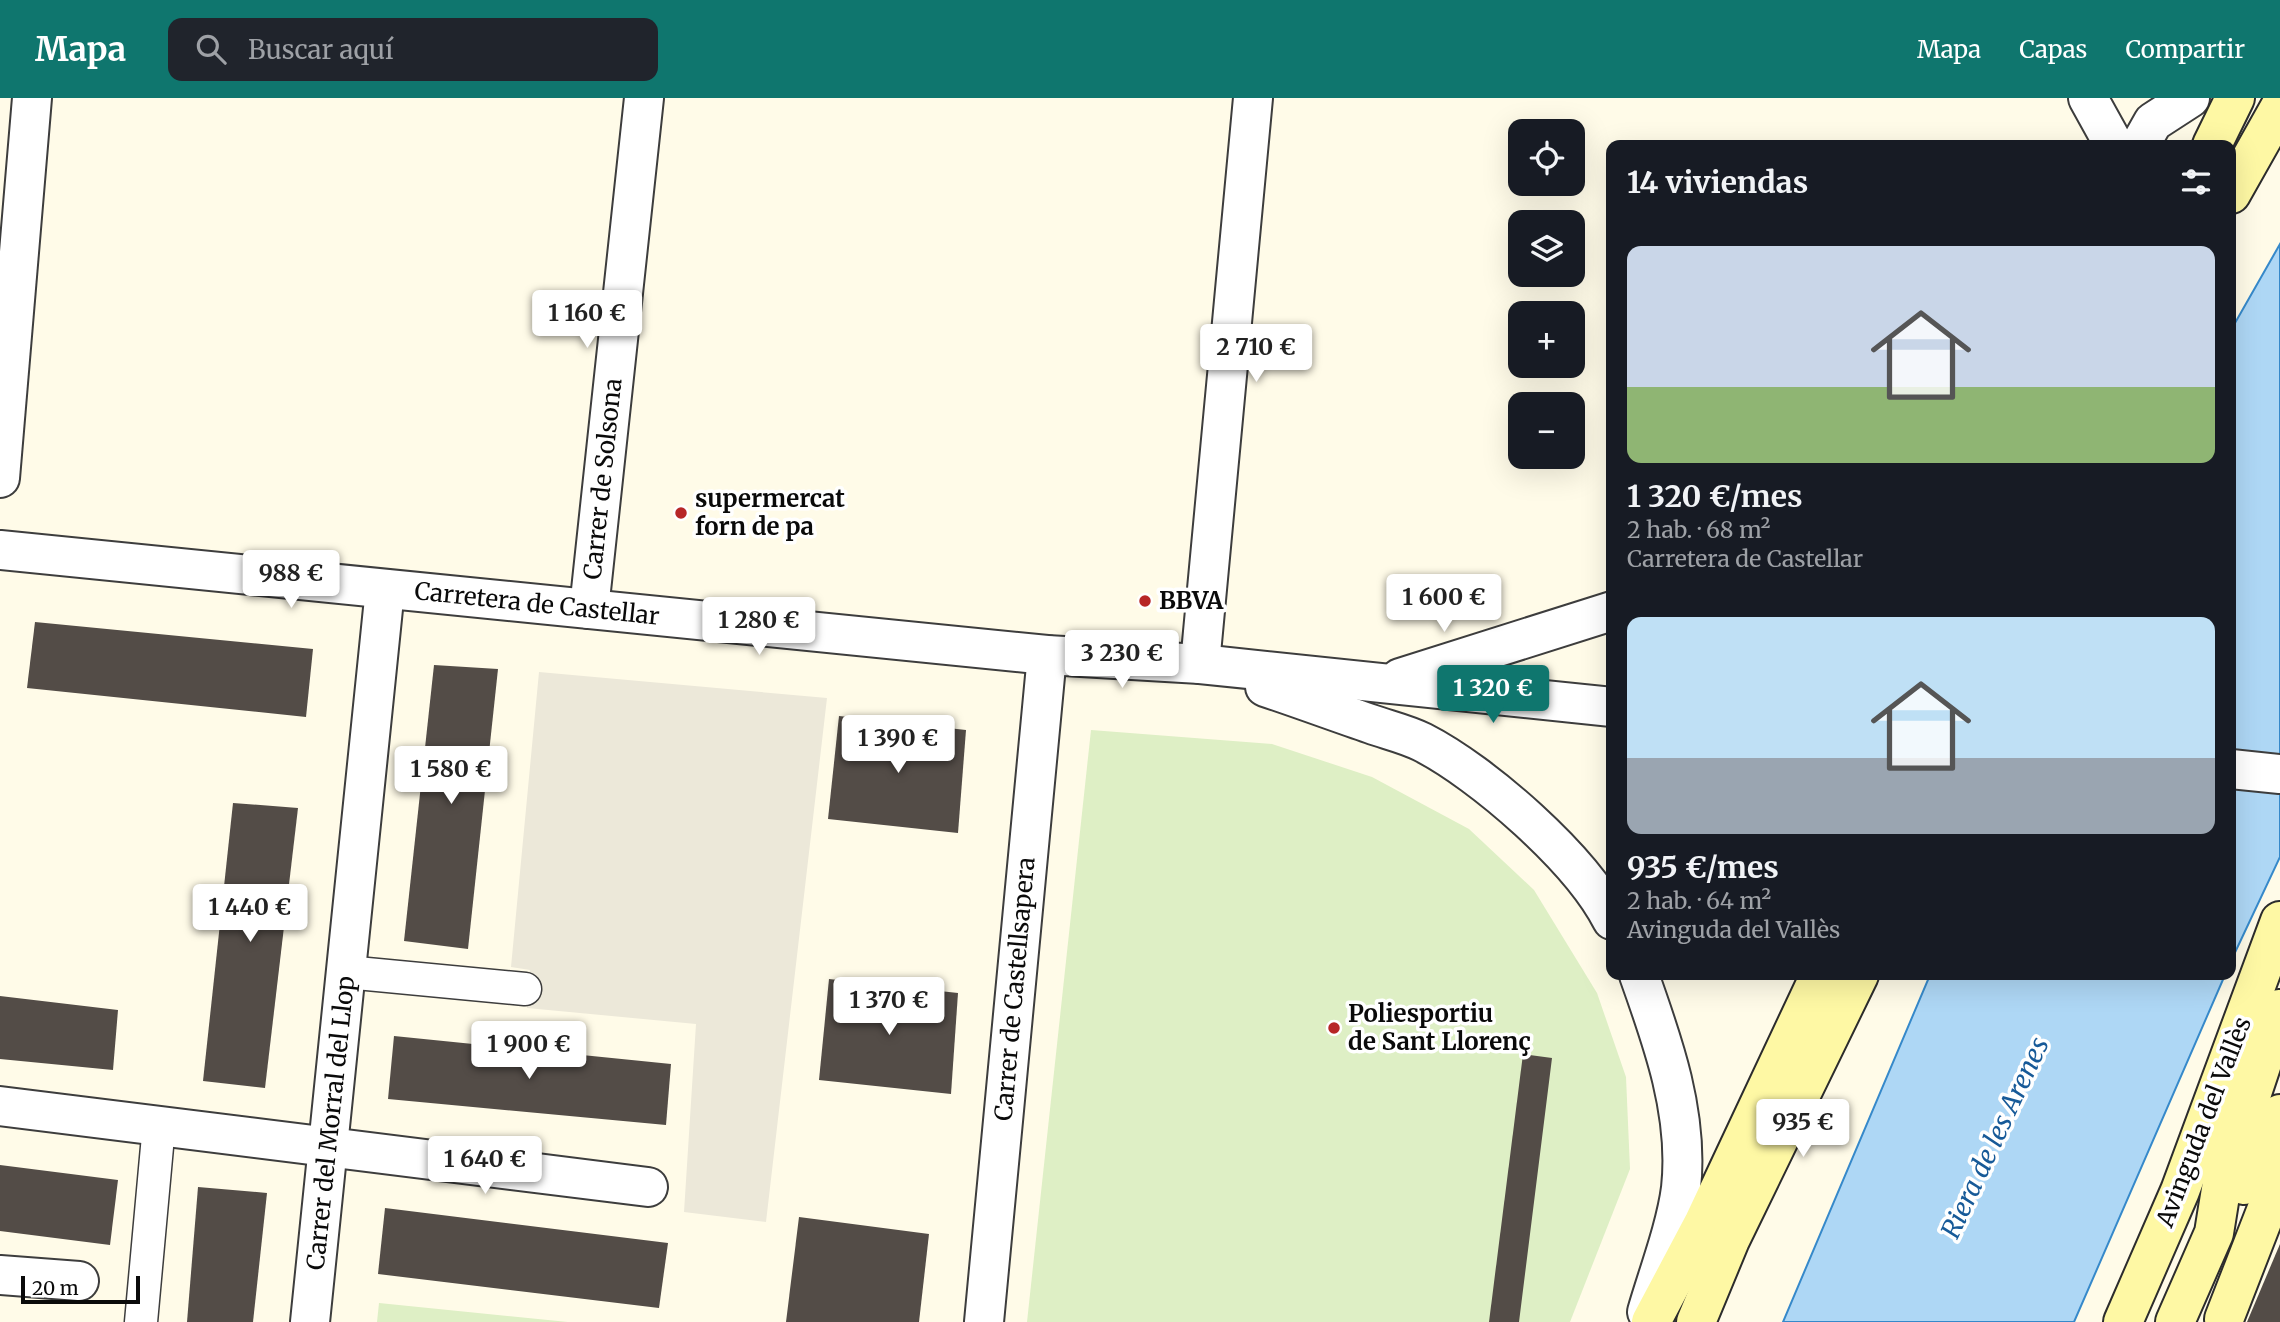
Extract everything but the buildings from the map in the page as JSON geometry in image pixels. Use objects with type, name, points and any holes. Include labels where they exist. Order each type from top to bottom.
[{"type":"main road","points":[[2214,140],[2235,98]]},
{"type":"main road","points":[[2236,185],[2280,107]]},
{"type":"main road","name":"Avinguda del Vallès","points":[[2123,1322],[2180,1191],[2280,921]]},
{"type":"main road","points":[[1651,1322],[1703,1224],[1818,980]]},
{"type":"main road","points":[[1696,1322],[1730,1240],[1857,980]]},
{"type":"main road","name":"Avinguda del Vallès","points":[[2175,1322],[2214,1233],[2222,1183],[2278,1021]]},
{"type":"main road","name":"Avinguda del Vallès","points":[[2214,1233],[2237,1206],[2253,1165],[2280,1114]]},
{"type":"main road","points":[[2223,1320],[2279,1180]]},
{"type":"street","points":[[0,478],[32,98]]},
{"type":"street","name":"Carrer de Solsona","points":[[589,609],[644,98]]},
{"type":"street","points":[[1200,664],[1252,98]]},
{"type":"street","points":[[2088,98],[2111,140]]},
{"type":"street","points":[[2143,140],[2153,122],[2190,98]]},
{"type":"street","name":"Carretera de Castellar","points":[[0,550],[1047,655],[1200,664],[1606,706]]},
{"type":"street","name":"Carrer del Morral del Llop","points":[[310,1322],[384,589]]},
{"type":"street","name":"Carretera de Castellar","points":[[1381,684],[1523,642],[1606,613]]},
{"type":"street","name":"Carrer de Castellsapera","points":[[984,1322],[1047,655]]},
{"type":"street","name":"Carretera de Castellar","points":[[1200,664],[1421,741],[1510,802],[1562,855],[1606,912]]},
{"type":"street","points":[[2236,770],[2280,774]]},
{"type":"street","points":[[346,972],[525,989]]},
{"type":"street","points":[[1641,980],[1662,1041],[1681,1125],[1681,1189],[1644,1322]]},
{"type":"street","points":[[0,1107],[329,1146],[648,1188]]},
{"type":"street","points":[[141,1322],[159,1125]]},
{"type":"street","points":[[0,1275],[79,1281]]},
{"type":"green space","name":"Poliesportiu de Sant Llorenç","points":[[1091,730],[1272,744],[1372,777],[1469,829],[1534,890],[1597,993],[1626,1077],[1630,1169],[1570,1322],[1027,1322]]},
{"type":"green space","points":[[379,1303],[568,1322],[377,1322]]},
{"type":"shaded area","points":[[539,672],[827,698],[766,1222],[684,1212],[696,1024],[527,1008],[525,989],[530,970],[511,967]]},
{"type":"water","points":[[2280,244],[2280,857],[2236,950],[2236,321]]},
{"type":"water","name":"Riera de les Arenes","points":[[1928,980],[2223,980],[2074,1322],[1783,1322]]},
{"type":"place","name":"supermercat forn de pa","points":[[681,513]]},
{"type":"place","name":"BBVA","points":[[1145,601]]},
{"type":"place","name":"Poliesportiu de Sant Llorenç","points":[[1334,1028]]}]
